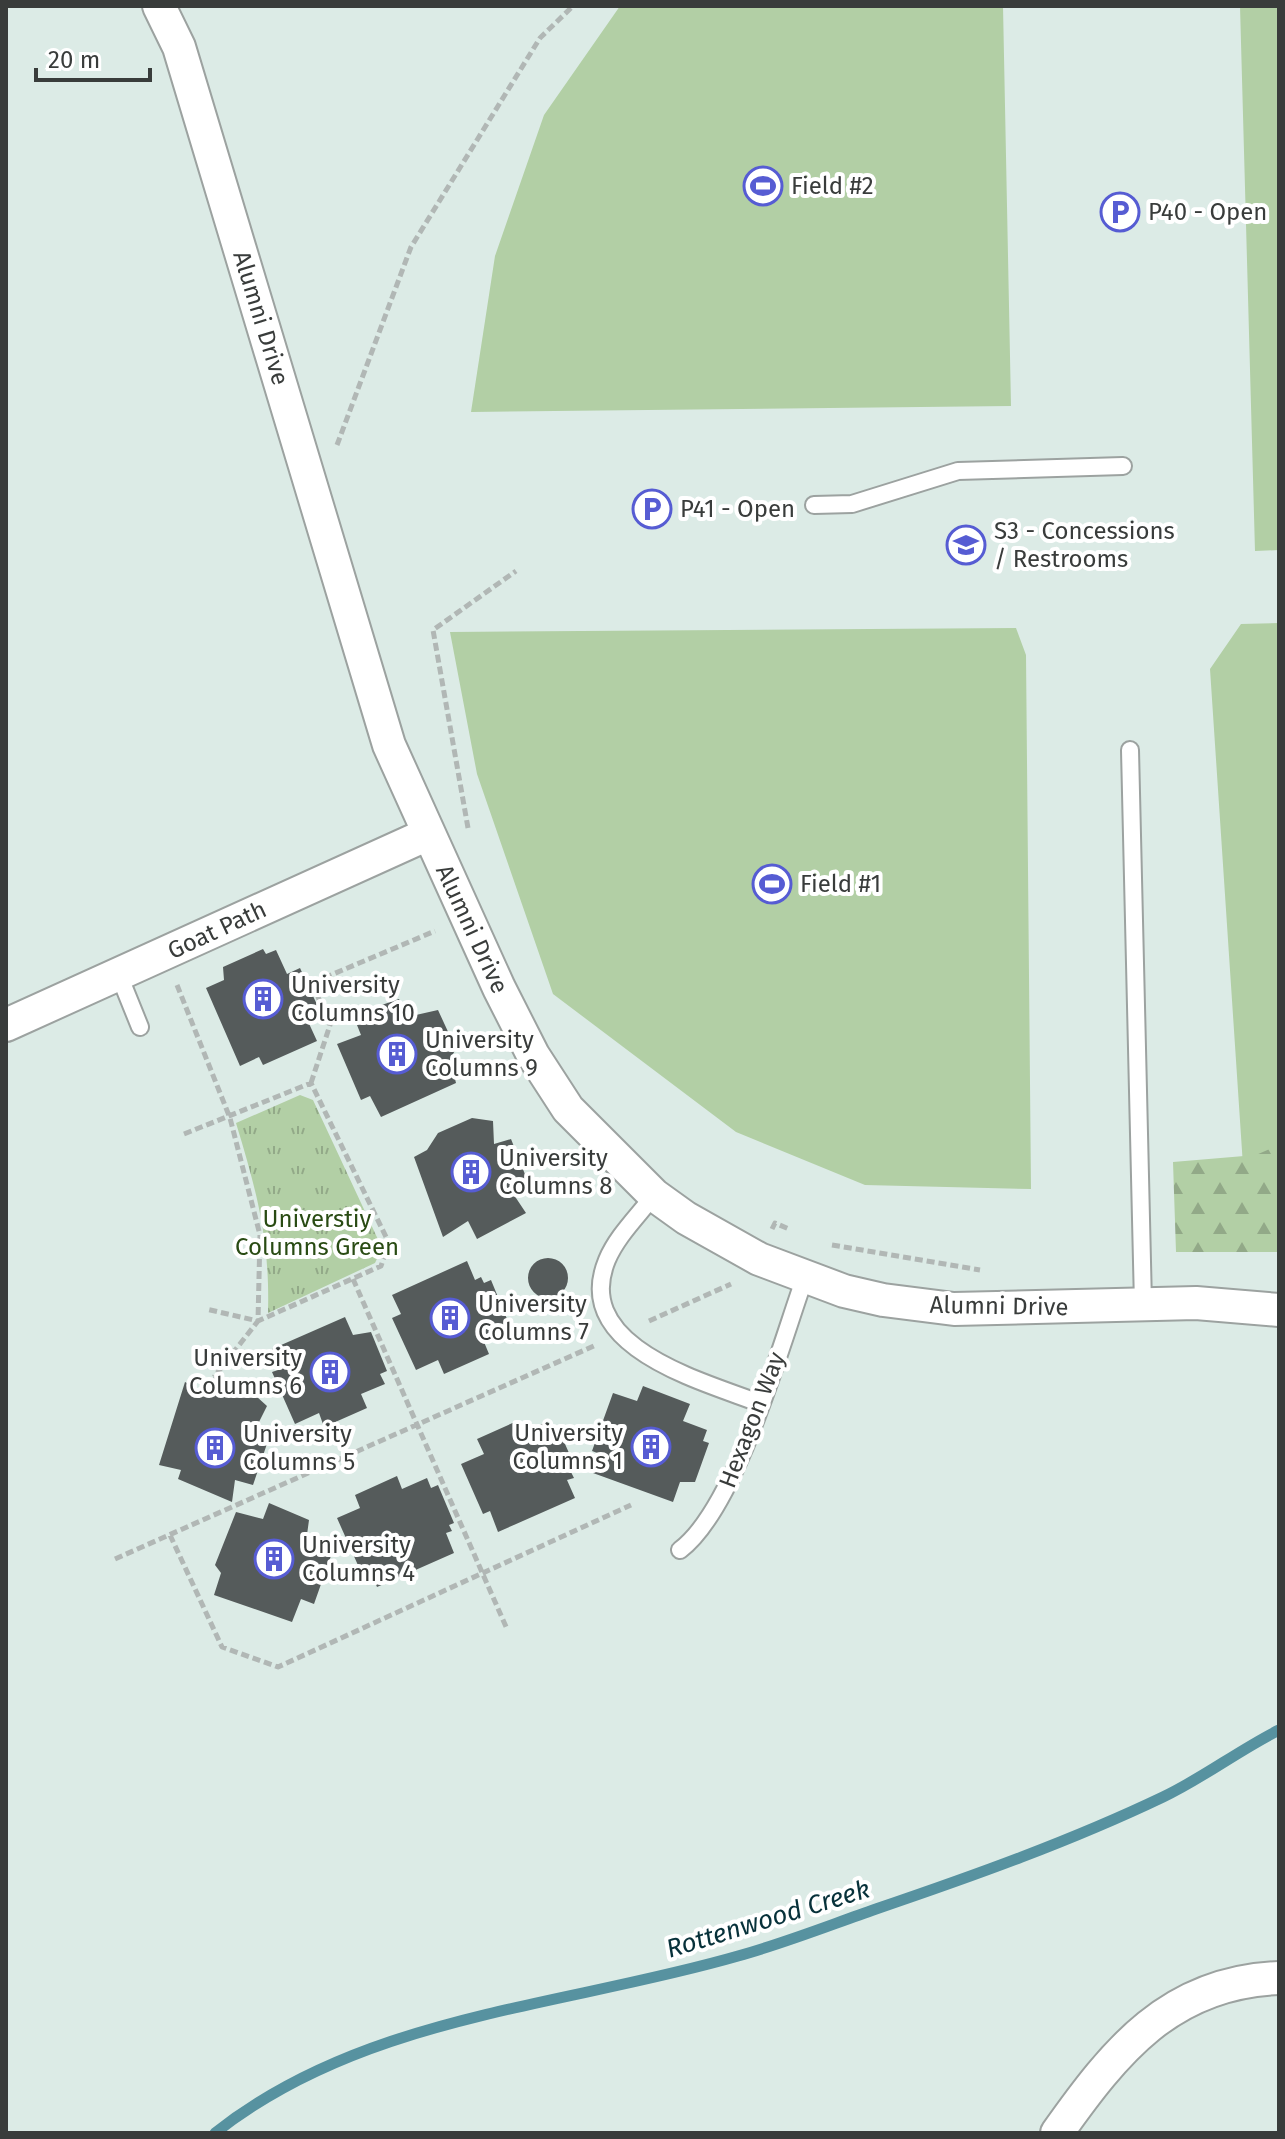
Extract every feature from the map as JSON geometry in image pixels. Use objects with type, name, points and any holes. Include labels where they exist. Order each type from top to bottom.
[{"type":"street","name":"Alumni Drive","points":[[159,6],[179,47],[377,710],[445,874],[533,1055],[568,1109],[654,1195],[718,1238],[805,1277],[883,1300],[954,1309],[1143,1304],[1243,1305],[1279,1310]]},
{"type":"street","name":"Goat Path","points":[[6,1025],[428,834]]},
{"type":"street","points":[[1057,2133],[1103,2068],[1155,2020],[1222,1986],[1279,1978]]},
{"type":"lane","points":[[814,505],[852,504],[958,471],[1123,466]]},
{"type":"lane","points":[[1130,750],[1143,1304]]},
{"type":"lane","points":[[119,975],[140,1027]]},
{"type":"lane","points":[[654,1195],[614,1247],[606,1264],[604,1305],[619,1335],[633,1349],[658,1362],[759,1403]]},
{"type":"lane","name":"Hexagon Way","points":[[680,1550],[703,1530],[718,1508],[805,1277]]},
{"type":"path","points":[[316,501],[411,247],[540,38],[573,6]]},
{"type":"path","points":[[445,874],[473,853],[433,630],[516,571]]},
{"type":"path","points":[[432,916],[443,944]]},
{"type":"path","points":[[214,1377],[258,1321],[381,1266],[389,1243],[311,1083],[330,1025],[312,983],[437,930]]},
{"type":"path","points":[[165,954],[230,1118],[260,1235],[258,1321]]},
{"type":"path","points":[[184,1134],[311,1083]]},
{"type":"path","points":[[115,1559],[730,1286],[759,1259],[775,1223],[803,1234]]},
{"type":"path","points":[[818,1240],[832,1246],[992,1273]]},
{"type":"path","points":[[353,1279],[507,1629]]},
{"type":"path","points":[[206,1309],[258,1321]]},
{"type":"path","points":[[590,1336],[605,1353]]},
{"type":"path","points":[[170,1535],[222,1647],[278,1667],[631,1505]]},
{"type":"shaded area","points":[[6,6],[1279,6],[1279,2133],[6,2133]]},
{"type":"green space","name":"Field #2","points":[[620,6],[1003,6],[1011,406],[471,412],[495,256],[544,115]]},
{"type":"green space","points":[[1240,6],[1279,6],[1279,550],[1255,551]]},
{"type":"green space","points":[[1279,623],[1279,1193],[1245,1196],[1210,669],[1241,624]]},
{"type":"green space","name":"Field #1","points":[[1016,628],[1026,655],[1031,1189],[865,1185],[736,1132],[553,994],[477,774],[450,632]]},
{"type":"green space","name":"Universtiy Columns Green","points":[[300,1095],[313,1100],[382,1248],[375,1263],[268,1313],[267,1262],[261,1216],[236,1123]]},
{"type":"green space","points":[[1279,1145],[1279,1252],[1176,1252],[1173,1162],[1256,1155]]},
{"type":"building","name":"University Columns 10","points":[[263,949],[266,954],[276,950],[287,974],[300,968],[320,1011],[306,1017],[317,1041],[263,1065],[259,1057],[240,1066],[206,988],[224,980],[223,967]]},
{"type":"building","name":"University Columns 9","points":[[399,999],[407,1017],[438,1010],[456,1049],[450,1059],[456,1083],[381,1117],[370,1096],[361,1100],[337,1044],[361,1035],[353,1015]]},
{"type":"building","name":"University Columns 8","points":[[472,1118],[493,1121],[494,1144],[511,1139],[530,1187],[514,1195],[526,1213],[477,1239],[468,1221],[443,1237],[414,1157],[427,1150],[438,1133]]},
{"type":"building","points":[[548,1258],[562,1264],[568,1278],[562,1292],[548,1298],[534,1292],[528,1278],[534,1264]]},
{"type":"building","name":"University Columns 7","points":[[467,1261],[475,1280],[481,1277],[484,1283],[491,1280],[507,1319],[504,1320],[508,1331],[484,1342],[489,1354],[444,1374],[438,1360],[416,1370],[392,1318],[401,1314],[392,1295]]},
{"type":"building","name":"University Columns 6","points":[[345,1317],[353,1335],[371,1332],[387,1371],[380,1374],[385,1384],[361,1394],[367,1408],[324,1427],[319,1413],[295,1424],[272,1372],[281,1369],[272,1349]]},
{"type":"building","name":"University Columns 5","points":[[214,1377],[244,1385],[267,1406],[256,1428],[271,1432],[253,1485],[235,1480],[232,1502],[178,1479],[181,1470],[159,1465],[185,1382],[205,1392]]},
{"type":"building","name":"University Columns 1","points":[[643,1386],[690,1404],[683,1421],[707,1430],[703,1441],[709,1443],[695,1482],[680,1482],[673,1502],[593,1473],[600,1454],[592,1451],[613,1393],[637,1401]]},
{"type":"building","points":[[517,1421],[522,1432],[547,1422],[551,1431],[558,1428],[576,1469],[571,1472],[574,1478],[567,1480],[575,1498],[498,1532],[490,1511],[483,1514],[461,1464],[484,1454],[477,1439]]},
{"type":"building","points":[[397,1476],[402,1489],[427,1478],[431,1488],[438,1485],[454,1523],[449,1525],[452,1531],[446,1533],[454,1553],[377,1587],[369,1568],[361,1572],[337,1518],[360,1508],[355,1495]]},
{"type":"building","name":"University Columns 4","points":[[269,1503],[309,1520],[306,1542],[332,1553],[314,1604],[301,1599],[292,1622],[214,1595],[221,1573],[215,1565],[236,1512],[263,1519]]},
{"type":"waterway","name":"Rottenwood Creek","points":[[215,2133],[273,2094],[335,2063],[400,2039],[466,2019],[756,1951],[1021,1857],[1163,1797],[1279,1730]]},
{"type":"place","name":"Field #2","points":[[763,186]]},
{"type":"place","name":"P40 - Open","points":[[1120,212]]},
{"type":"place","name":"P41 - Open","points":[[652,509]]},
{"type":"place","name":"S3 - Concessions / Restrooms","points":[[966,545]]},
{"type":"place","name":"Field #1","points":[[772,884]]},
{"type":"place","name":"University Columns 10","points":[[263,999]]},
{"type":"place","name":"University Columns 9","points":[[397,1054]]},
{"type":"place","name":"University Columns 8","points":[[471,1172]]},
{"type":"place","name":"University Columns 7","points":[[450,1318]]},
{"type":"place","name":"University Columns 6","points":[[330,1372]]},
{"type":"place","name":"University Columns 1","points":[[651,1447]]},
{"type":"place","name":"University Columns 5","points":[[215,1448]]},
{"type":"place","name":"University Columns 4","points":[[274,1559]]}]
